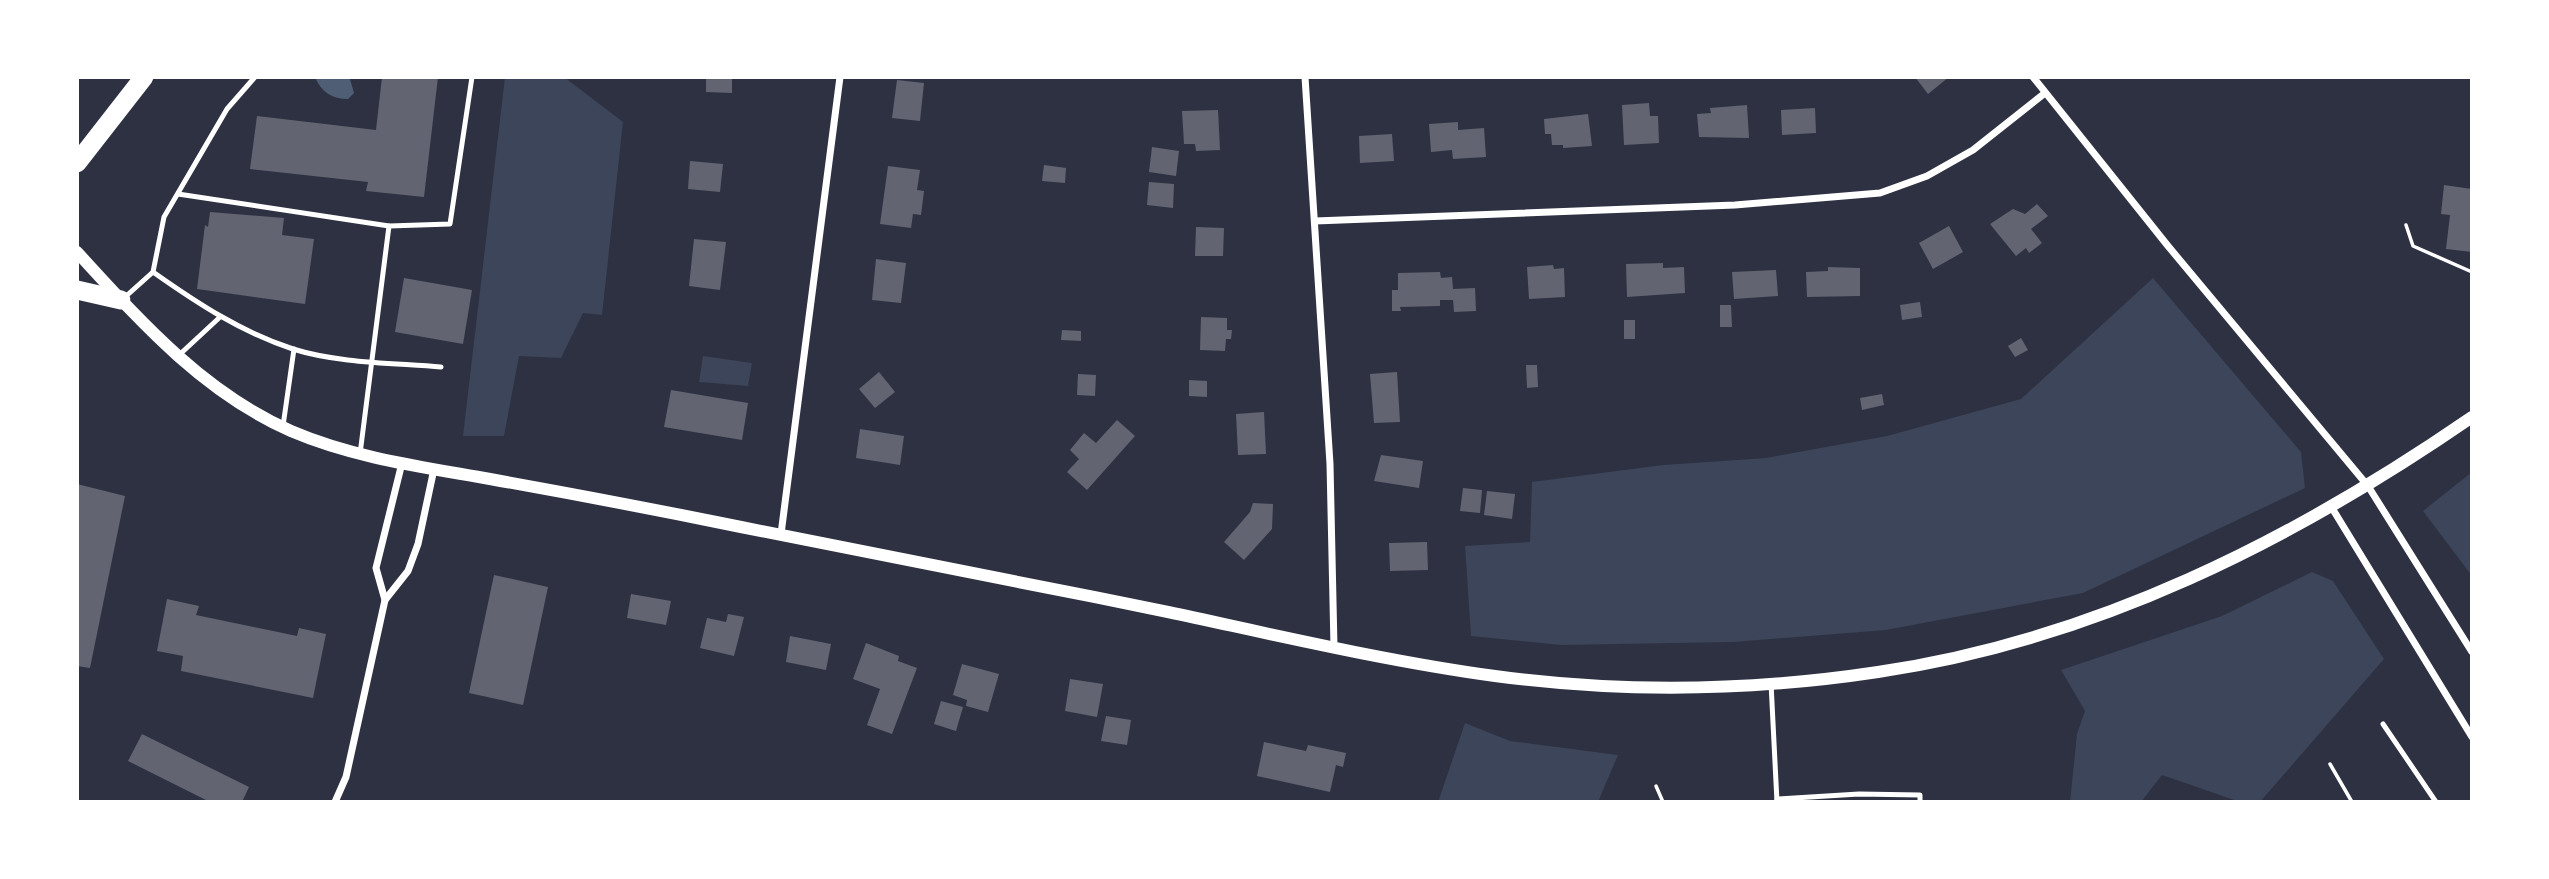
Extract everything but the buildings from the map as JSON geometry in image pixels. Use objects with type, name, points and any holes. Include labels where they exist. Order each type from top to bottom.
[{"type":"highway","points":[[77,163],[144,77]]},
{"type":"highway","points":[[77,290],[121,300]]},
{"type":"street","points":[[781,534],[840,77]]},
{"type":"street","points":[[1306,77],[1331,464],[1334,647]]},
{"type":"street","points":[[2033,77],[2368,486],[2472,652]]},
{"type":"street","points":[[1315,221],[1735,205],[1880,193],[1927,176],[1973,150],[2045,93]]},
{"type":"street","points":[[77,252],[177,356],[219,391],[282,427],[321,444],[402,463],[781,534],[1334,647],[1499,677],[1589,685],[1660,687],[1771,683],[1877,672],[1958,658],[2019,642],[2153,595],[2332,508],[2472,417]]},
{"type":"street","points":[[385,600],[376,568],[402,463]]},
{"type":"street","points":[[335,802],[346,777],[385,600],[408,571],[418,544],[434,469]]},
{"type":"street","points":[[2332,508],[2472,737]]},
{"type":"lane","points":[[121,300],[153,272],[164,217],[228,109],[255,77]]},
{"type":"lane","points":[[178,194],[389,226],[450,224],[472,77]]},
{"type":"lane","points":[[360,454],[389,226]]},
{"type":"lane","points":[[153,272],[219,318],[294,349],[372,362],[441,367]]},
{"type":"lane","points":[[177,356],[219,318]]},
{"type":"lane","points":[[282,427],[294,349]]},
{"type":"lane","points":[[1771,683],[1777,800],[1871,794],[1920,795],[1920,802]]},
{"type":"lane","points":[[2383,724],[2436,802]]},
{"type":"path","points":[[2406,225],[2413,246],[2472,272]]},
{"type":"path","points":[[2330,764],[2352,802]]},
{"type":"path","points":[[1656,786],[1663,802]]},
{"type":"shaded area","points":[[315,77],[350,79],[354,93],[348,99],[332,96],[320,87]]},
{"type":"shaded area","points":[[505,77],[564,77],[623,122],[602,315],[583,313],[561,358],[519,356],[504,436],[463,436]]},
{"type":"shaded area","points":[[2153,278],[2301,452],[2305,488],[2083,593],[1886,630],[1733,642],[1561,645],[1471,636],[1465,546],[1530,542],[1532,482],[1663,465],[1766,458],[1887,436],[2021,399]]},
{"type":"shaded area","points":[[703,356],[752,363],[748,386],[699,382]]},
{"type":"shaded area","points":[[2472,472],[2472,576],[2423,511]]},
{"type":"shaded area","points":[[2312,572],[2333,581],[2384,659],[2260,802],[2240,802],[2162,775],[2141,802],[2070,802],[2077,734],[2085,711],[2061,670],[2222,616]]},
{"type":"shaded area","points":[[1465,723],[1510,741],[1618,755],[1598,802],[1438,802]]}]
